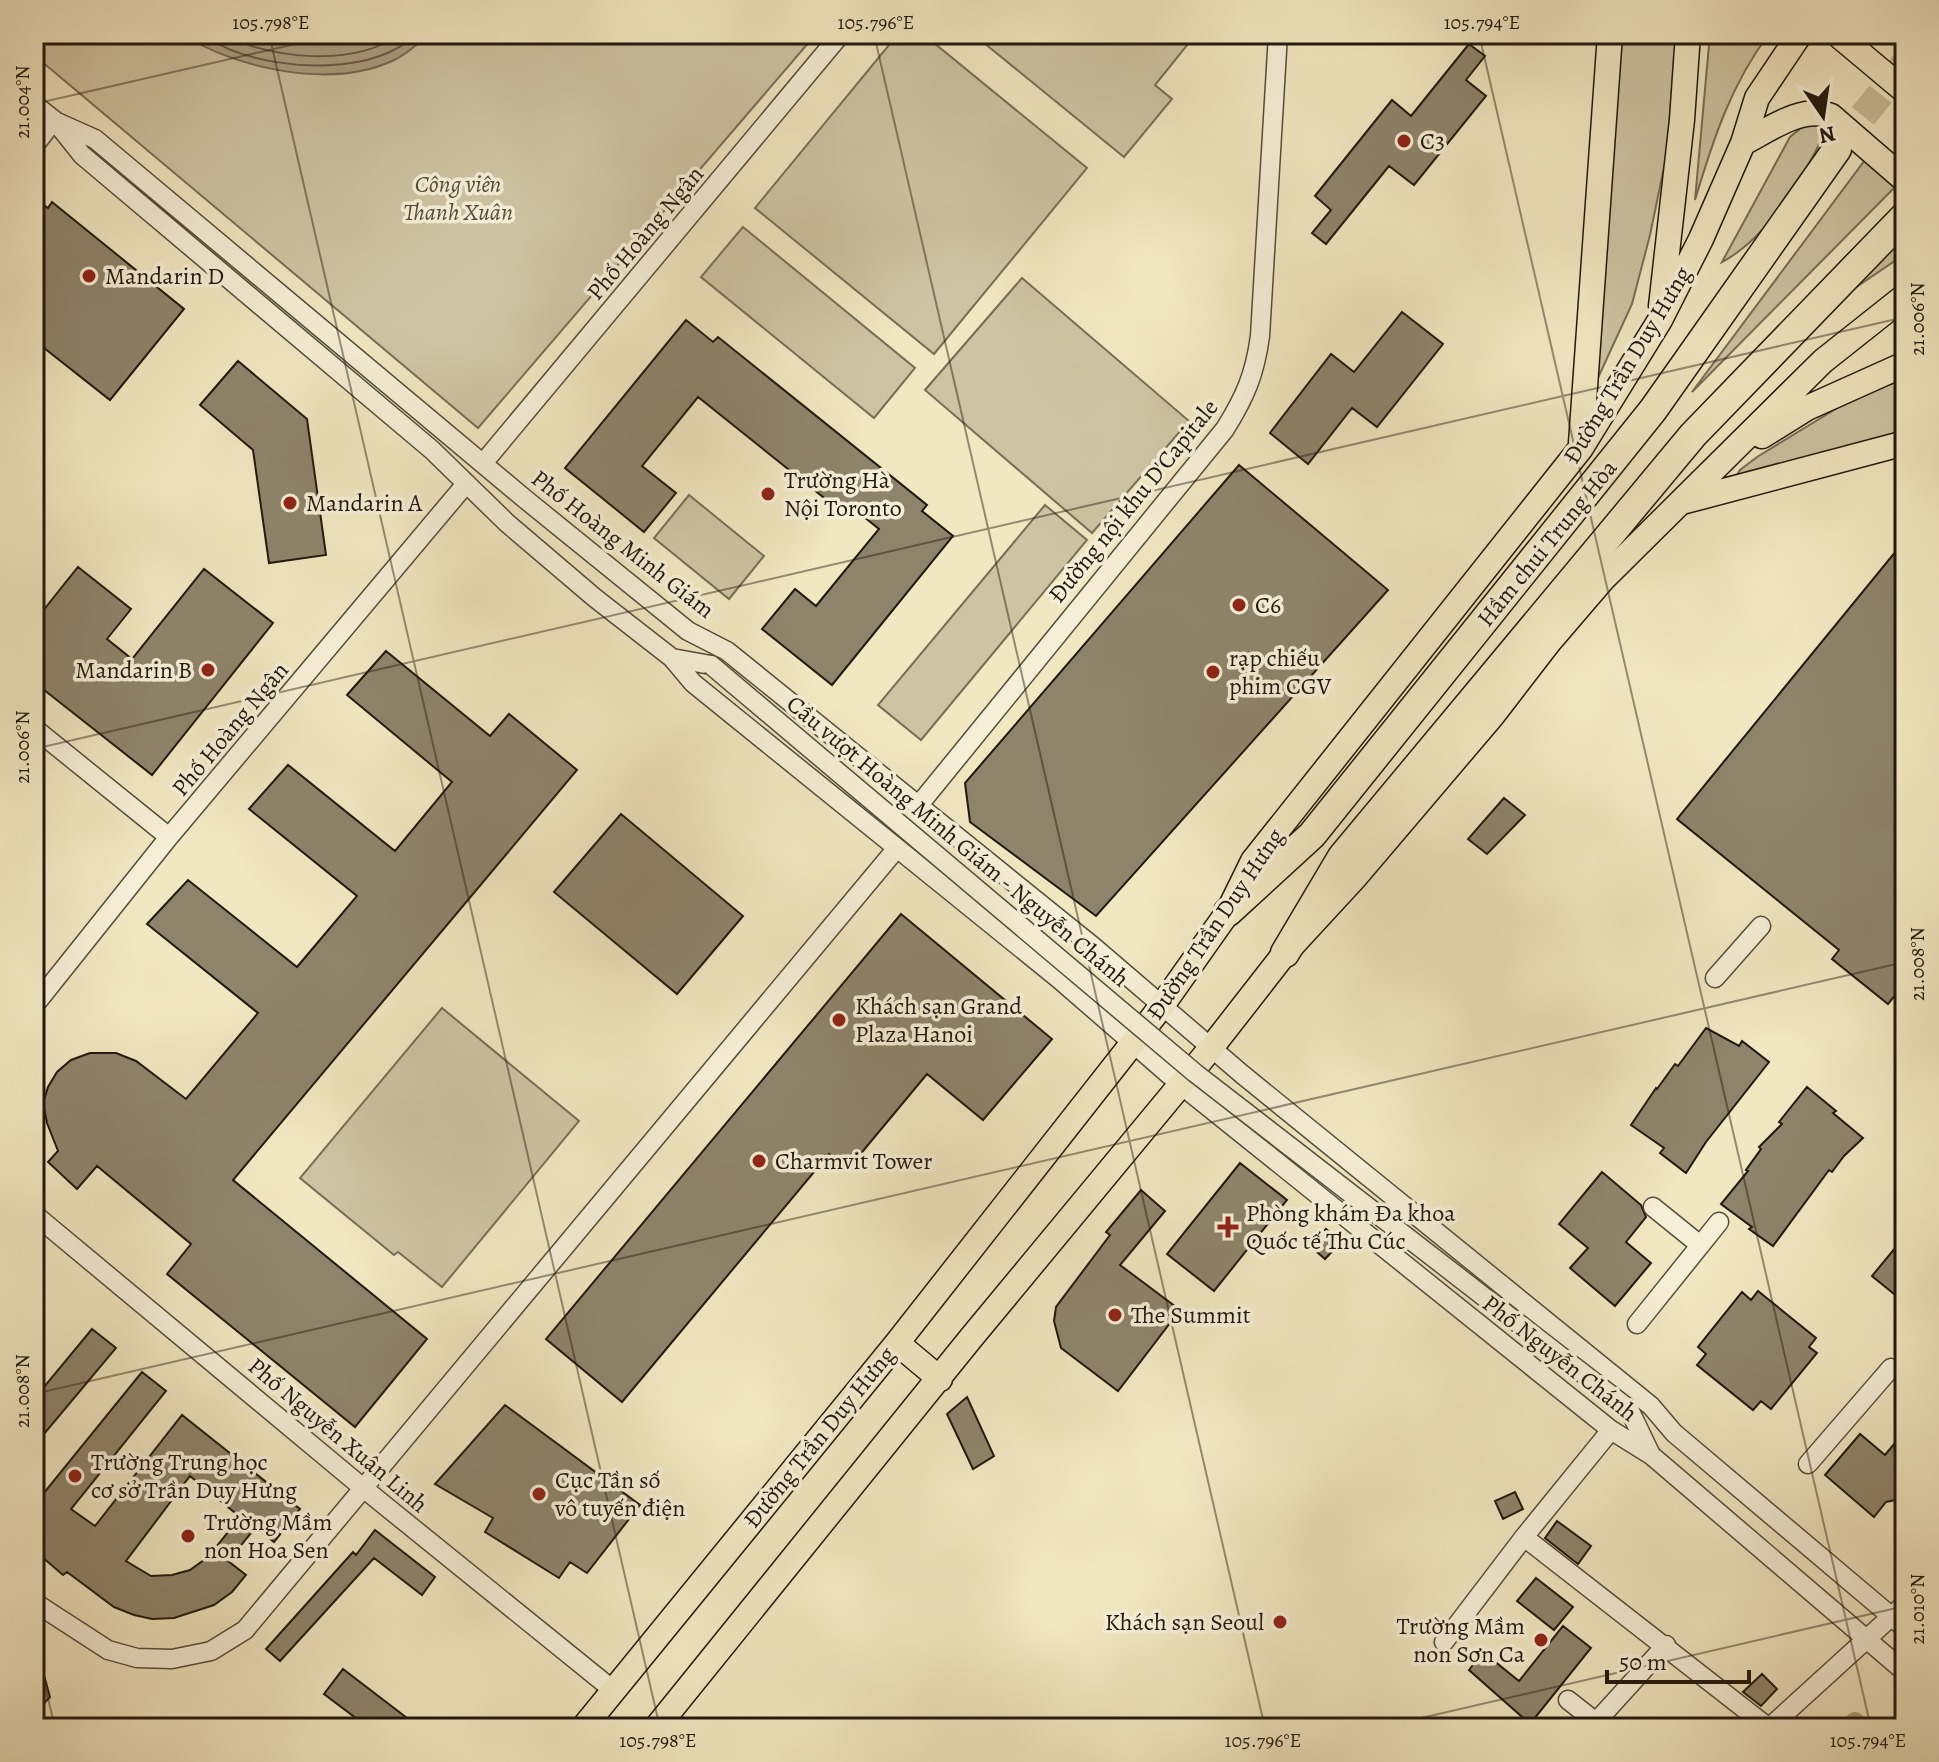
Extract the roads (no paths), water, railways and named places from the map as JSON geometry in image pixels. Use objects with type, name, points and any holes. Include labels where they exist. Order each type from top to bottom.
[{"type":"highway","name":"Hầm chui Trung Hòa","points":[[1228,912],[1312,835],[1653,410],[1837,149]]},
{"type":"highway","name":"Hầm chui Trung Hòa","points":[[1285,953],[1342,857],[1673,459],[1905,216]]},
{"type":"main road","points":[[1581,448],[1610,34]]},
{"type":"main road","points":[[1660,320],[1682,120],[1688,34]]},
{"type":"main road","name":"Đường Trần Duy Hưng","points":[[583,1728],[897,1343],[1161,1007],[1228,912],[1253,861],[1581,448],[1660,320],[1701,239],[1743,143],[1757,98],[1800,34]]},
{"type":"main road","points":[[1837,34],[1905,91]]},
{"type":"main road","points":[[1743,143],[1796,116],[1821,113],[1831,116],[1905,180]]},
{"type":"main road","points":[[656,1728],[1181,1085],[1285,953],[1356,876],[1603,579],[1823,361],[1905,296]]},
{"type":"main road","points":[[1729,456],[1807,408],[1905,364]]},
{"type":"main road","points":[[1680,503],[1905,443]]},
{"type":"main road","points":[[897,1343],[940,1379]]},
{"type":"street","name":"Phố Hoàng Ngân","points":[[484,462],[841,34]]},
{"type":"street","name":"Đường nội khu D'Capitale","points":[[918,806],[1225,429],[1249,388],[1260,336],[1278,34]]},
{"type":"street","name":"Phố Hoàng Minh Giám","points":[[34,104],[54,120],[82,155],[432,450],[465,485],[595,598],[672,658],[693,683],[1059,979],[1181,1085]]},
{"type":"street","name":"Phố Hoàng Minh Giám","points":[[54,120],[95,139],[450,438],[484,462],[688,631],[727,651],[1095,948],[1211,1048]]},
{"type":"street","points":[[34,146],[54,120]]},
{"type":"street","name":"Phố Hoàng Ngân","points":[[34,1006],[169,837],[465,485]]},
{"type":"street","name":"Cầu vượt Hoàng Minh Giám - Nguyễn Chánh","points":[[688,631],[711,665],[1195,1073],[1629,1409],[1674,1433]]},
{"type":"street","name":"Cầu vượt Hoàng Minh Giám - Nguyễn Chánh","points":[[672,658],[711,665]]},
{"type":"street","points":[[34,728],[169,837]]},
{"type":"street","points":[[34,1602],[108,1650],[137,1658],[172,1659],[211,1651],[245,1630],[897,848]]},
{"type":"street","points":[[1715,978],[1761,926]]},
{"type":"street","points":[[1059,979],[1078,985],[1093,983],[1101,974],[1102,963],[1095,948]]},
{"type":"street","name":"Phố Nguyễn Chánh","points":[[1211,1048],[1651,1406],[1674,1433],[1901,1616]]},
{"type":"street","name":"Phố Nguyễn Chánh","points":[[1181,1085],[1611,1430],[1651,1455],[1905,1672]]},
{"type":"street","points":[[1263,1150],[1258,1138],[1259,1129],[1264,1123],[1272,1119],[1303,1124]]},
{"type":"street","points":[[1653,1207],[1700,1245]]},
{"type":"street","name":"Phố Nguyễn Xuân Linh","points":[[34,1214],[362,1487],[613,1690]]},
{"type":"street","points":[[1637,1324],[1719,1222]]},
{"type":"street","points":[[1808,1464],[1891,1368]]},
{"type":"street","name":"Cầu vượt Hoàng Minh Giám - Nguyễn Chánh","points":[[1629,1409],[1651,1455]]},
{"type":"street","points":[[1444,1642],[1611,1430]]},
{"type":"street","points":[[1524,1537],[1769,1728],[1865,1640],[1901,1616]]},
{"type":"street","points":[[1568,1700],[1596,1722],[1666,1645]]},
{"type":"water","points":[[182,34],[425,34],[423,40],[392,61],[341,74],[313,74],[284,71],[229,57]]},
{"type":"waterway","points":[[1849,1728],[1855,1722]]},
{"type":"tunnel","points":[[1837,149],[1905,63]]},
{"type":"place","name":"C3","points":[[1404,141]]},
{"type":"place","name":"Mandarin D","points":[[89,276]]},
{"type":"place","name":"Trường Hà Nội Toronto","points":[[768,494]]},
{"type":"place","name":"Mandarin A","points":[[290,503]]},
{"type":"place","name":"C6","points":[[1239,605]]},
{"type":"place","name":"Mandarin B","points":[[208,670]]},
{"type":"place","name":"rạp chiếu phim CGV","points":[[1213,672]]},
{"type":"place","name":"Khách sạn Grand Plaza Hanoi","points":[[839,1020]]},
{"type":"place","name":"Charmvit Tower","points":[[759,1161]]},
{"type":"place","name":"Phòng khám Đa khoa Quốc tế Thu Cúc","points":[[1228,1227]]},
{"type":"place","name":"The Summit","points":[[1115,1315]]},
{"type":"place","name":"Trường Trung học cơ sở Trần Duy Hưng","points":[[75,1476]]},
{"type":"place","name":"Cục Tần số vô tuyến điện","points":[[539,1494]]},
{"type":"place","name":"Trường Mầm non Hoa Sen","points":[[188,1536]]},
{"type":"place","name":"Khách sạn Seoul","points":[[1280,1622]]},
{"type":"place","name":"Trường Mầm non Sơn Ca","points":[[1541,1640]]},
{"type":"park label","name":"Công viên Thanh Xuân","points":[[458,198]]}]
